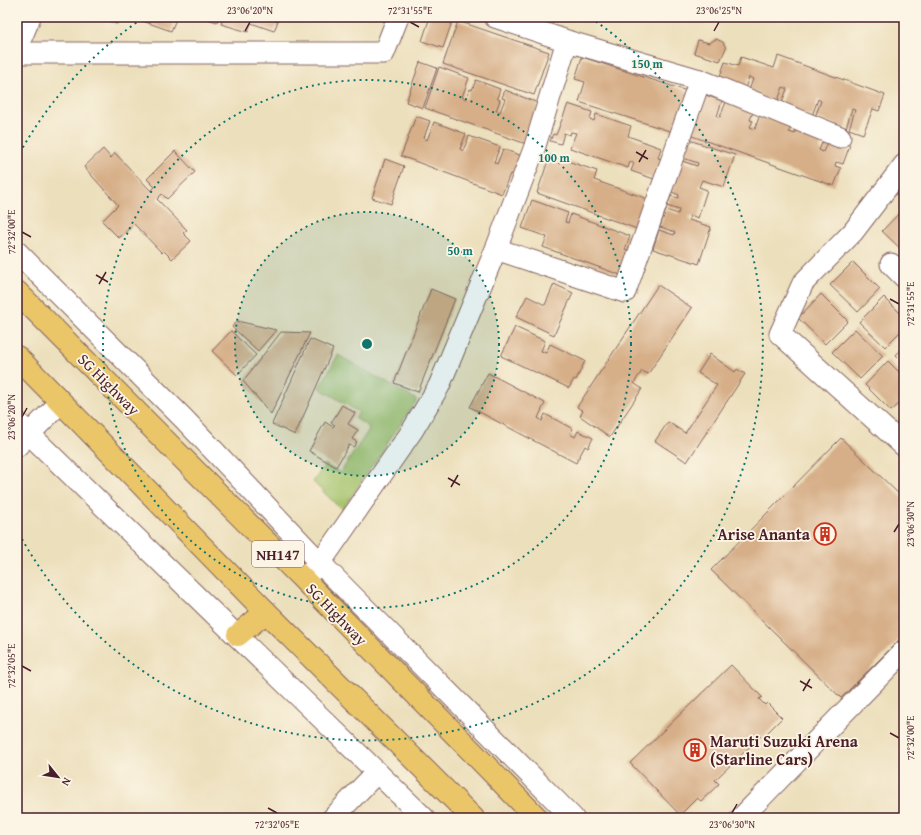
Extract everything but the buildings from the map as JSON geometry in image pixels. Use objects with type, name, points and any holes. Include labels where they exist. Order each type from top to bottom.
[{"type":"highway","name":"SG Highway","points":[[17,292],[303,579],[537,818]]},
{"type":"highway","name":"NH147","points":[[17,357],[266,612],[474,818]]},
{"type":"highway","points":[[238,635],[266,612]]},
{"type":"street","points":[[17,48],[30,17]]},
{"type":"street","points":[[17,53],[384,53],[398,17]]},
{"type":"street","points":[[495,17],[567,41],[700,80],[840,137]]},
{"type":"street","points":[[303,579],[320,563],[412,431],[439,386],[496,249],[534,149],[567,41]]},
{"type":"street","points":[[496,249],[625,292],[700,80]]},
{"type":"street","points":[[904,165],[853,232],[804,284],[780,334],[904,446]]},
{"type":"street","points":[[17,252],[184,419],[320,563],[573,818]]},
{"type":"street","points":[[61,402],[21,434],[238,635],[424,818]]},
{"type":"street","points":[[740,818],[904,651]]},
{"type":"street","points":[[333,818],[378,772]]},
{"type":"green space","points":[[338,355],[417,400],[342,510],[313,482],[325,464],[340,473],[370,428],[355,418],[359,412],[319,388]]},
{"type":"place","name":"Arise Ananta","points":[[825,534]]},
{"type":"place","name":"Maruti Suzuki Arena (Starline Cars)","points":[[695,750]]}]
